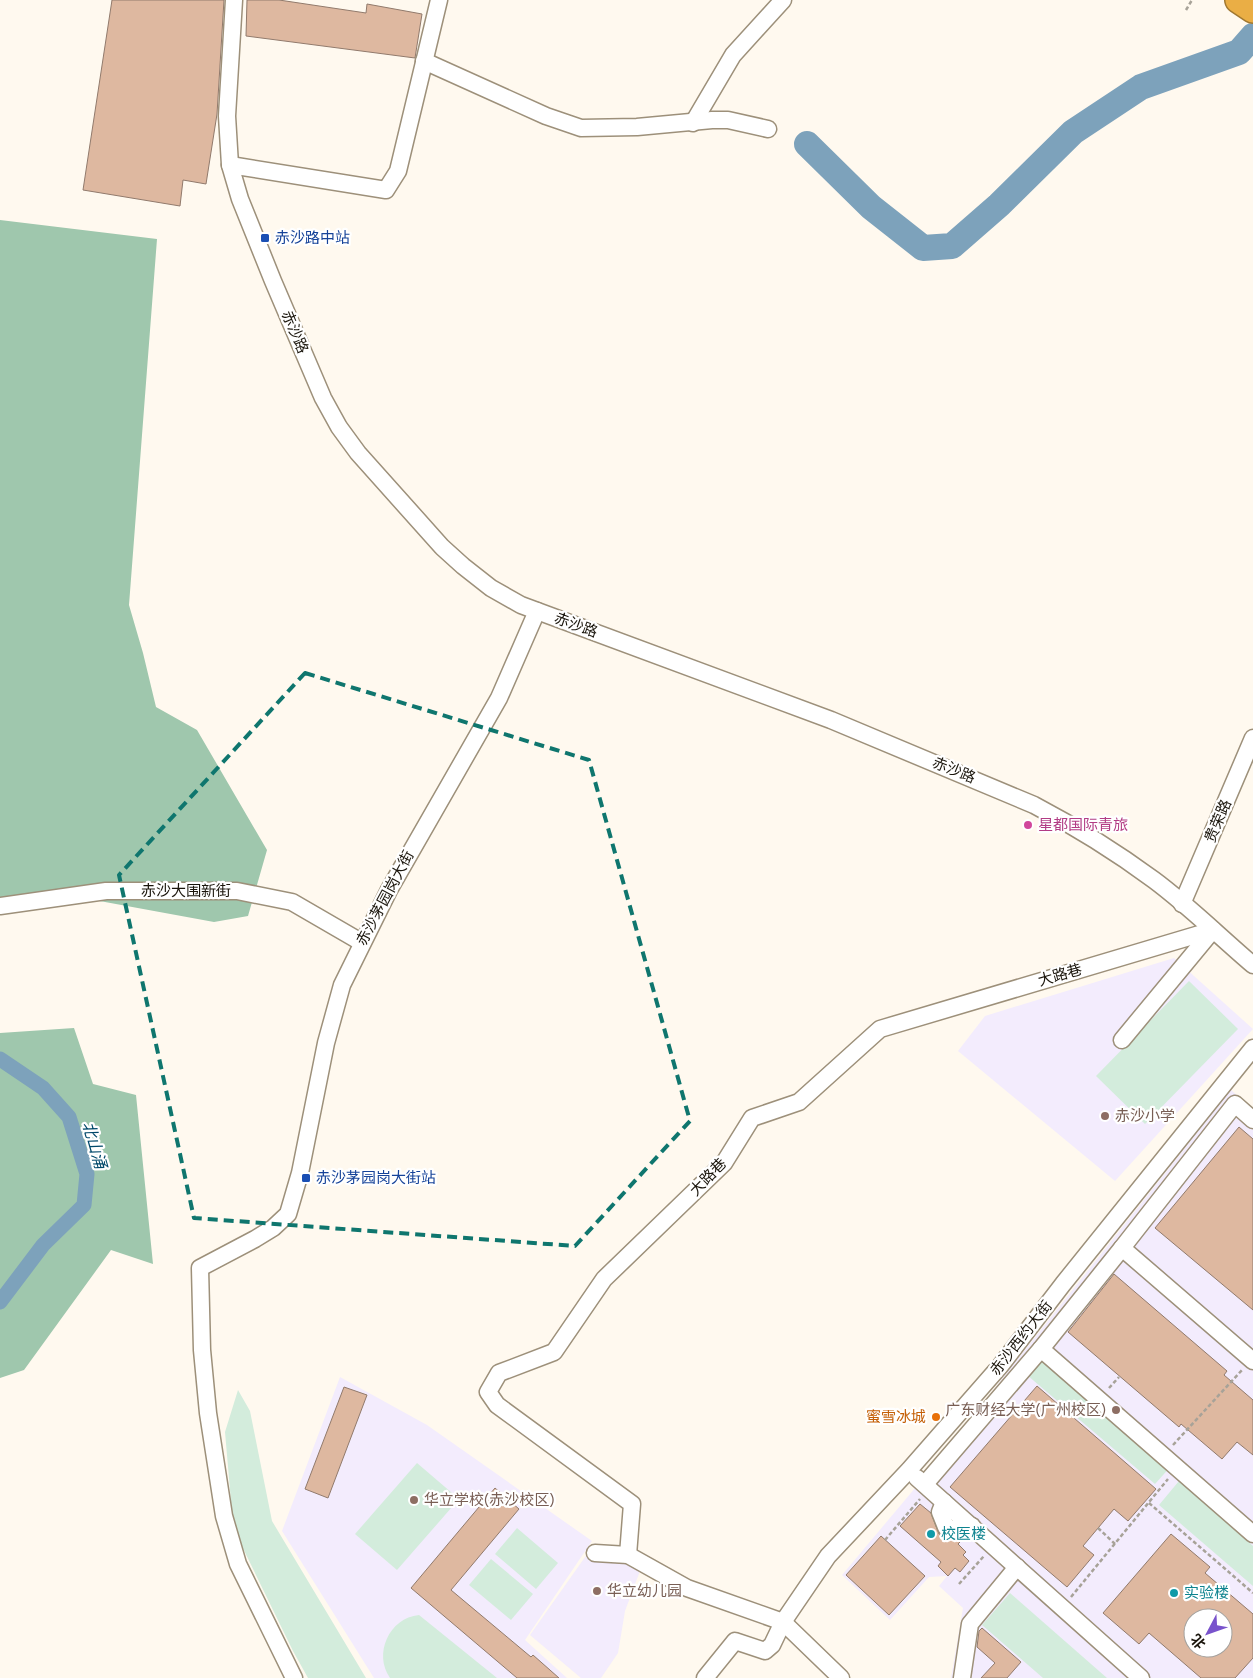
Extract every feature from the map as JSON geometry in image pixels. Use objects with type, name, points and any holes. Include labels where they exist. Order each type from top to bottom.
[{"type":"street","name":"赤沙路","points":[[234,0],[227,116],[230,165],[240,198],[273,281],[339,427],[382,481],[462,566],[491,588],[522,605],[832,720],[996,788],[1058,818],[1130,862],[1253,965]]},
{"type":"street","points":[[230,165],[386,190],[398,171],[439,0]]},
{"type":"street","points":[[693,123],[733,55],[784,0]]},
{"type":"street","points":[[424,61],[546,116],[581,128],[636,127],[728,120],[768,129]]},
{"type":"street","name":"赤沙茅园岗大街","points":[[294,1678],[238,1564],[224,1516],[208,1413],[202,1350],[200,1268],[273,1228],[284,1219],[291,1208],[300,1174],[334,1010],[342,984],[361,942],[442,794],[499,698],[537,611]]},
{"type":"street","name":"贵荣路","points":[[1182,904],[1253,738]]},
{"type":"street","name":"赤沙大围新街","points":[[0,906],[106,891],[237,891],[292,902],[361,942]]},
{"type":"street","points":[[1122,1040],[1213,930]]},
{"type":"street","name":"大路巷","points":[[628,1555],[632,1504],[497,1405],[488,1392],[499,1373],[554,1352],[604,1278],[724,1163],[752,1118],[798,1102],[880,1029],[1213,930]]},
{"type":"street","name":"赤沙西约大街","points":[[705,1678],[735,1640],[765,1651],[772,1645],[783,1622],[828,1556],[909,1470],[1001,1365],[1063,1284],[1253,1048]]},
{"type":"street","points":[[927,1486],[1041,1349],[1235,1104],[1253,1120]]},
{"type":"street","points":[[1122,1248],[1252,1359]]},
{"type":"street","points":[[1041,1349],[1253,1534]]},
{"type":"street","points":[[909,1470],[1141,1678]]},
{"type":"street","points":[[594,1553],[628,1555],[688,1588],[783,1622],[841,1678]]},
{"type":"street","points":[[962,1678],[970,1624],[1017,1567]]},
{"type":"path","points":[[1186,10],[1192,0]]},
{"type":"path","points":[[1163,1455],[1252,1359]]},
{"type":"path","points":[[1062,1607],[1178,1467]]},
{"type":"path","points":[[885,1540],[927,1486]]},
{"type":"path","points":[[1149,1503],[1253,1593]]},
{"type":"path","points":[[1098,1528],[1115,1544]]},
{"type":"path","points":[[959,1584],[993,1546]]},
{"type":"highlighted area","points":[[305,673],[589,760],[690,1121],[575,1246],[194,1218],[119,875]]},
{"type":"shaded area","name":"赤沙小学","points":[[1174,958],[1253,1029],[1115,1181],[958,1051],[985,1016]]},
{"type":"shaded area","name":"广东财经大学(广州校区)","points":[[1231,1090],[1253,1109],[1253,1678],[951,1678],[963,1608],[939,1586],[947,1576],[929,1577],[890,1620],[842,1575],[921,1481]]},
{"type":"shaded area","name":"华立学校(赤沙校区)","points":[[340,1377],[427,1425],[592,1541],[525,1640],[567,1678],[374,1678],[282,1531]]},
{"type":"shaded area","name":"华立幼儿园","points":[[595,1543],[640,1571],[625,1611],[618,1653],[601,1678],[581,1678],[530,1635]]},
{"type":"green space","points":[[0,220],[157,239],[129,605],[156,707],[197,730],[267,850],[248,916],[214,922],[56,893],[0,900]]},
{"type":"green space","points":[[1189,981],[1238,1029],[1145,1124],[1096,1076]]},
{"type":"green space","points":[[74,1028],[93,1084],[136,1095],[153,1264],[111,1250],[24,1370],[0,1378],[0,1033]]},
{"type":"green space","points":[[1043,1356],[1172,1465],[1155,1484],[1027,1375]]},
{"type":"green space","points":[[238,1390],[250,1411],[272,1521],[366,1678],[308,1678],[237,1536],[232,1513],[225,1432]]},
{"type":"green space","points":[[417,1463],[459,1499],[397,1570],[355,1534]]},
{"type":"green space","points":[[1179,1481],[1253,1546],[1253,1586],[1159,1505]]},
{"type":"green space","points":[[517,1528],[558,1563],[536,1589],[495,1554]]},
{"type":"green space","points":[[491,1559],[533,1594],[511,1620],[469,1585]]},
{"type":"green space","points":[[1010,1593],[1107,1678],[1043,1678],[982,1625]]},
{"type":"green space","points":[[419,1615],[497,1678],[390,1678],[385,1669],[383,1658],[387,1639],[399,1623]]},
{"type":"building","points":[[112,0],[224,0],[217,114],[206,184],[183,180],[180,206],[83,190]]},
{"type":"building","points":[[247,0],[279,0],[366,13],[367,4],[422,14],[415,58],[246,36]]},
{"type":"building","points":[[1239,1127],[1253,1139],[1253,1310],[1155,1228]]},
{"type":"building","points":[[1114,1274],[1227,1371],[1224,1375],[1253,1400],[1253,1455],[1237,1442],[1222,1459],[1181,1424],[1179,1427],[1068,1332]]},
{"type":"building","points":[[1037,1386],[1156,1489],[1128,1521],[1114,1509],[1083,1546],[1094,1555],[1067,1587],[950,1487]]},
{"type":"building","points":[[344,1387],[367,1395],[328,1498],[305,1489]]},
{"type":"building","points":[[495,1488],[519,1509],[451,1590],[559,1678],[517,1678],[411,1588]]},
{"type":"building","name":"校医楼","points":[[920,1504],[931,1513],[939,1534],[961,1541],[958,1544],[966,1552],[963,1555],[969,1561],[960,1572],[955,1568],[948,1576],[938,1566],[941,1562],[900,1526]]},
{"type":"building","name":"实验楼","points":[[1171,1534],[1210,1567],[1205,1573],[1253,1614],[1253,1658],[1235,1678],[1201,1678],[1149,1633],[1139,1644],[1103,1613]]},
{"type":"building","points":[[881,1536],[925,1576],[889,1615],[846,1575]]},
{"type":"building","points":[[982,1628],[1021,1662],[1007,1678],[981,1678],[995,1663],[977,1647],[979,1631]]},
{"type":"waterway","points":[[807,144],[871,207],[923,248],[952,246],[999,205],[1073,132],[1141,87],[1239,52],[1253,36]]},
{"type":"waterway","name":"北山涌","points":[[0,1059],[43,1088],[69,1117],[87,1174],[84,1205],[43,1245],[0,1302]]},
{"type":"place","name":"赤沙路中站","points":[[265,238]]},
{"type":"place","name":"星都国际青旅","points":[[1028,825]]},
{"type":"place","name":"赤沙小学","points":[[1105,1116]]},
{"type":"place","name":"赤沙茅园岗大街站","points":[[306,1178]]},
{"type":"place","name":"广东财经大学(广州校区)","points":[[1116,1410]]},
{"type":"place","name":"蜜雪冰城","points":[[936,1417]]},
{"type":"place","name":"华立学校(赤沙校区)","points":[[414,1500]]},
{"type":"place","name":"校医楼","points":[[931,1534]]},
{"type":"place","name":"华立幼儿园","points":[[597,1591]]},
{"type":"place","name":"实验楼","points":[[1174,1593]]}]
